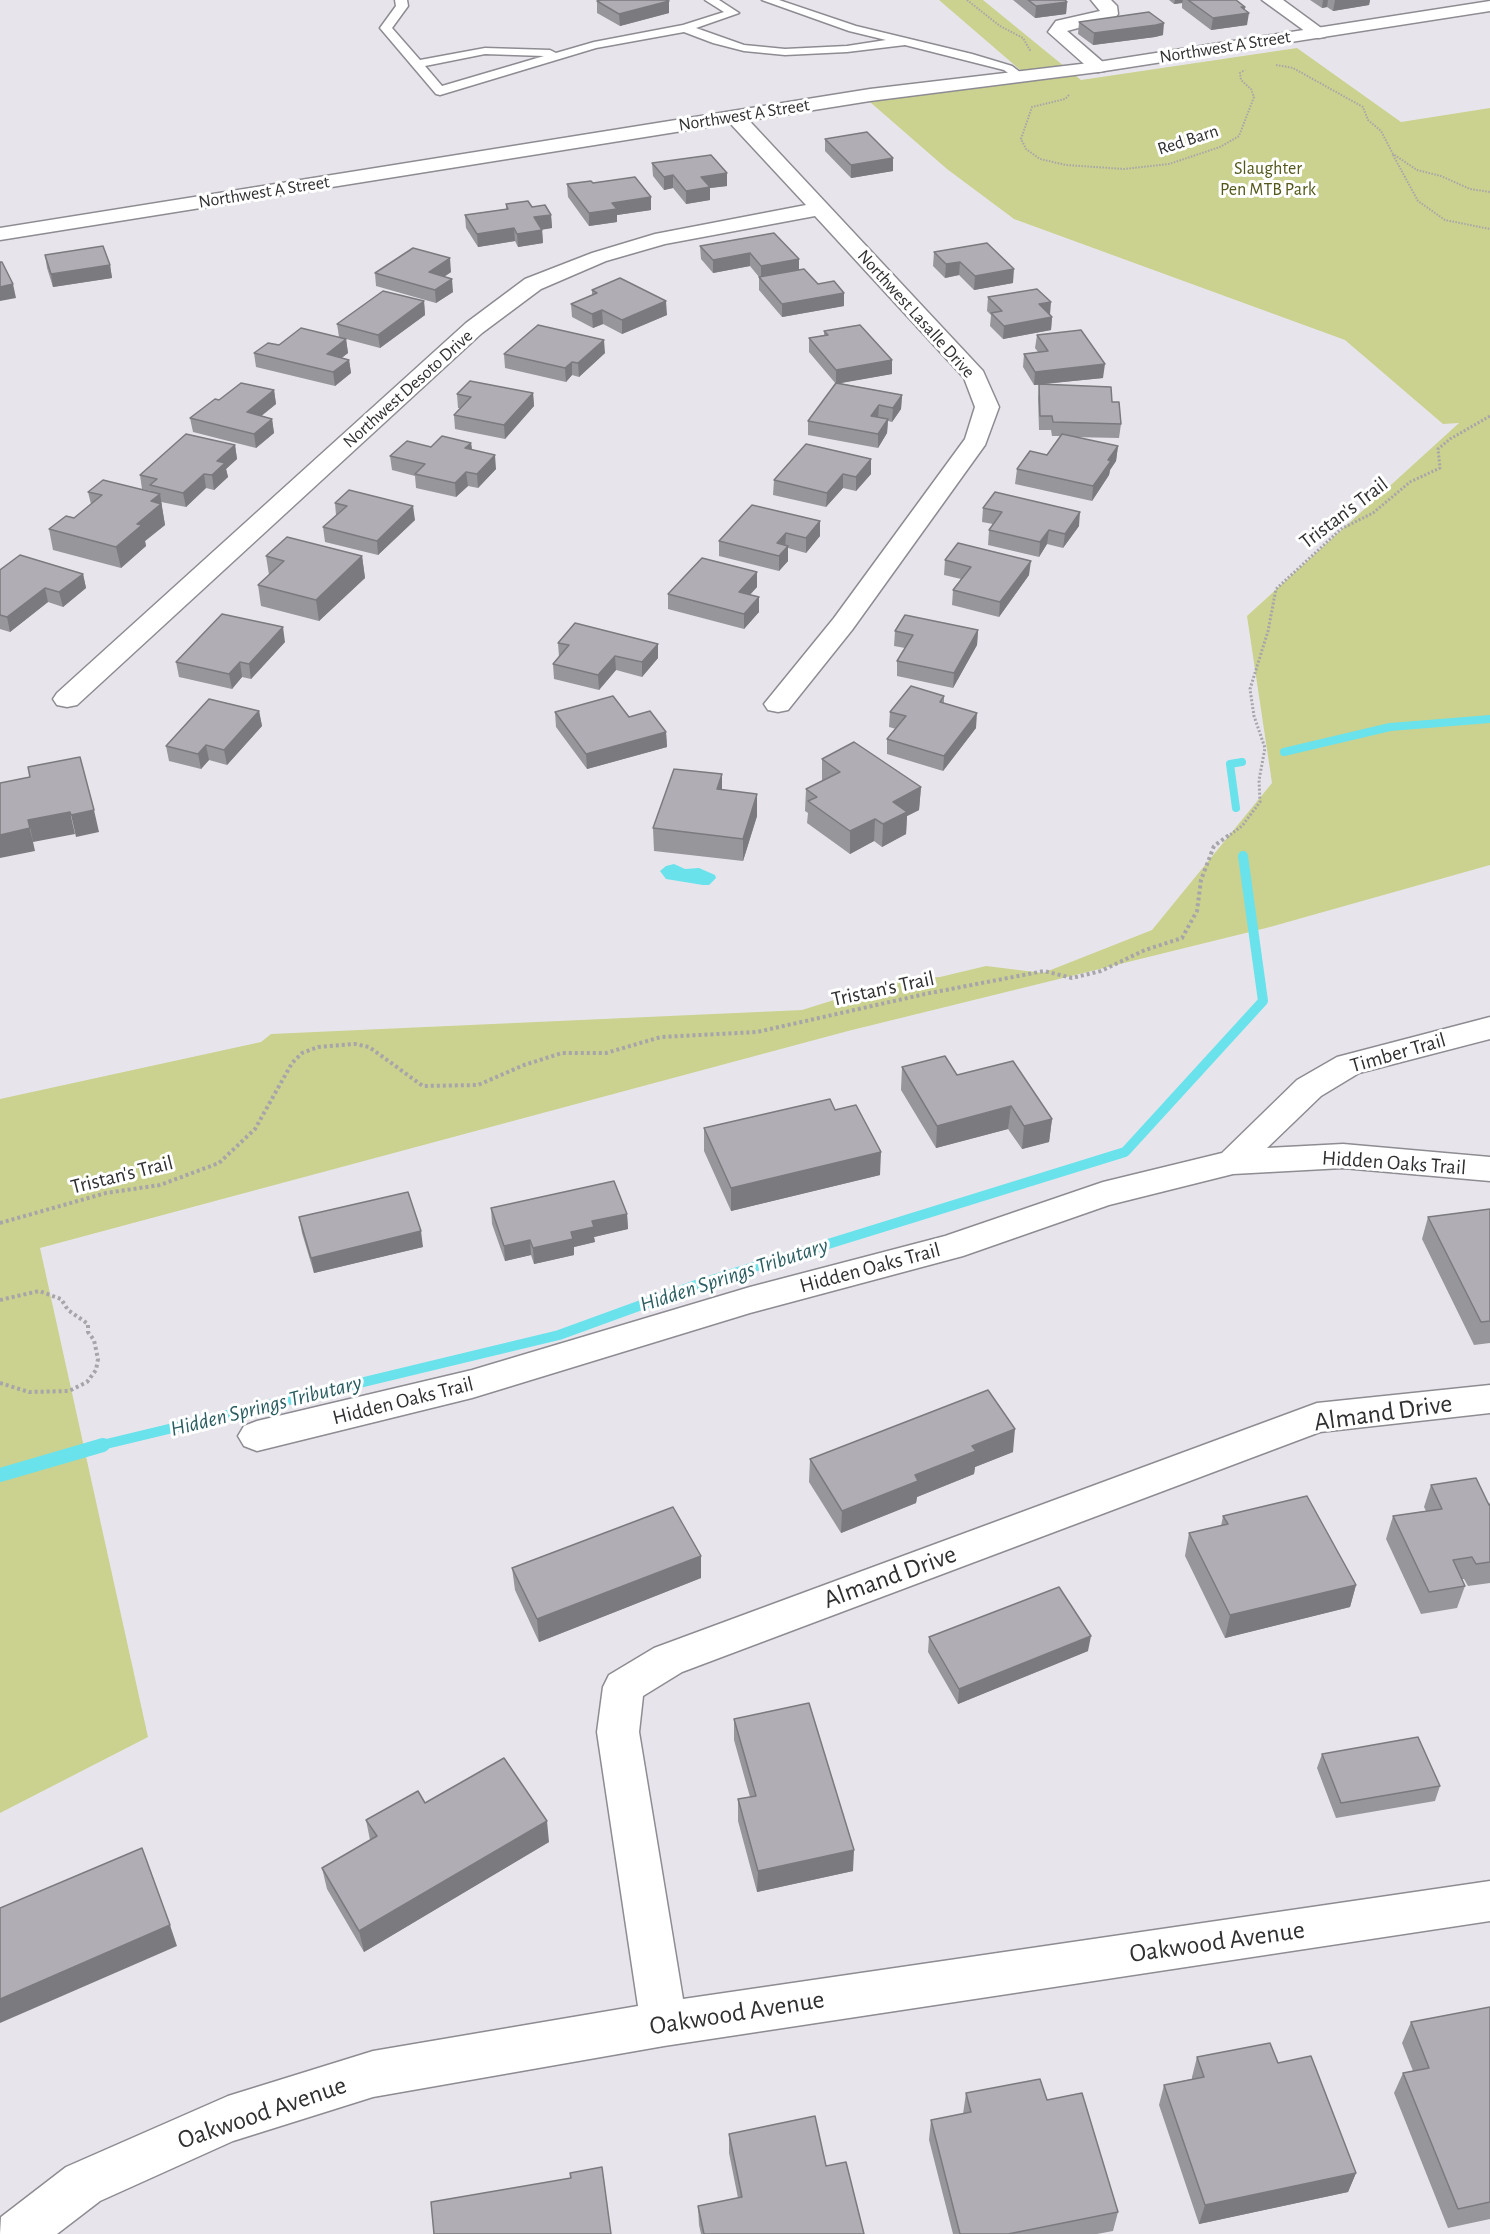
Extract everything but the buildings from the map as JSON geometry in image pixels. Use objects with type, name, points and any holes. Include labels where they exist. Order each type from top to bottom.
[{"type":"street","points":[[1098,67],[1057,32],[1062,25],[1109,14],[1108,6],[1100,0]]},
{"type":"street","points":[[1271,0],[1318,33]]},
{"type":"street","name":"Northwest A Street","points":[[0,234],[870,95],[1098,67],[1490,6]]},
{"type":"street","name":"Northwest Lasalle Drive","points":[[735,117],[975,376],[987,407],[977,440],[843,624],[778,704]]},
{"type":"street","name":"Northwest Desoto Drive","points":[[67,699],[474,328],[533,284],[598,257],[662,238],[820,209]]},
{"type":"street","name":"Timber Trail","points":[[1233,1162],[1309,1088],[1348,1065],[1490,1028]]},
{"type":"street","name":"Hidden Oaks Trail","points":[[257,1436],[472,1384],[750,1300],[951,1247],[1103,1194],[1233,1162],[1343,1156],[1490,1169]]},
{"type":"street","name":"Almand Drive","points":[[664,2024],[618,1732],[623,1687],[668,1660],[1317,1418],[1490,1399]]},
{"type":"street","name":"Oakwood Avenue","points":[[18,2234],[83,2184],[228,2119],[373,2074],[664,2024],[1490,1901]]},
{"type":"lane","points":[[401,0],[402,6],[386,28],[440,91],[594,45],[685,28],[733,13],[711,0]]},
{"type":"lane","points":[[768,0],[853,29],[968,56],[1008,68],[1019,76]]},
{"type":"lane","points":[[685,28],[717,41],[744,48],[786,52],[847,49],[906,41]]},
{"type":"lane","points":[[417,64],[485,51],[567,54]]},
{"type":"path","points":[[967,0],[1000,26],[1023,38],[1028,49],[1033,53]]},
{"type":"path","points":[[1276,65],[1293,68],[1363,107],[1368,120],[1381,131],[1418,201],[1445,220],[1490,229]]},
{"type":"path","name":"Red Barn","points":[[1075,90],[1065,99],[1032,107],[1021,139],[1026,149],[1040,159],[1066,165],[1124,169],[1169,164],[1220,147],[1239,136],[1254,97],[1251,89],[1241,80],[1240,73],[1253,67]]},
{"type":"path","points":[[1393,154],[1417,170],[1441,176],[1470,189],[1490,192]]},
{"type":"path","name":"Tristan's Trail","points":[[0,1223],[106,1193],[160,1185],[219,1163],[255,1129],[292,1063],[302,1053],[318,1047],[355,1044],[369,1047],[423,1086],[478,1085],[524,1065],[562,1053],[606,1053],[661,1037],[756,1032],[925,994],[1044,971],[1072,978],[1101,971],[1145,950],[1182,938],[1197,910],[1201,880],[1214,846],[1242,826],[1260,802],[1259,780],[1265,748],[1254,716],[1250,689],[1268,631],[1276,589],[1341,529],[1373,513],[1410,482],[1440,468],[1438,449],[1490,416]]},
{"type":"path","points":[[0,1300],[39,1291],[61,1299],[68,1310],[88,1324],[88,1332],[94,1340],[98,1359],[96,1370],[87,1382],[69,1391],[29,1392],[0,1383]]},
{"type":"green space","name":"Slaughter Pen MTB Park","points":[[939,0],[983,0],[1081,80],[1297,48],[1401,122],[1490,108],[1490,865],[1270,927],[848,1031],[40,1248],[148,1737],[0,1813],[0,1099],[261,1042],[271,1034],[802,1010],[901,979],[940,977],[986,966],[1043,973],[1152,930],[1272,783],[1247,616],[1459,423],[1443,424],[1345,340],[1014,219],[947,169],[870,102],[1033,81]]},
{"type":"water","points":[[674,864],[685,869],[699,868],[715,875],[716,878],[709,885],[666,879],[660,871]]},
{"type":"waterway","name":"Hidden Springs Tributary","points":[[1284,752],[1390,727],[1490,719]]},
{"type":"waterway","name":"Hidden Springs Tributary","points":[[1236,808],[1230,764],[1242,762]]},
{"type":"waterway","name":"Hidden Springs Tributary","points":[[98,1446],[559,1335],[699,1284],[1125,1152],[1263,1001],[1243,856]]},
{"type":"waterway","name":"Hidden Springs Tributary","points":[[0,1475],[103,1445]]}]
